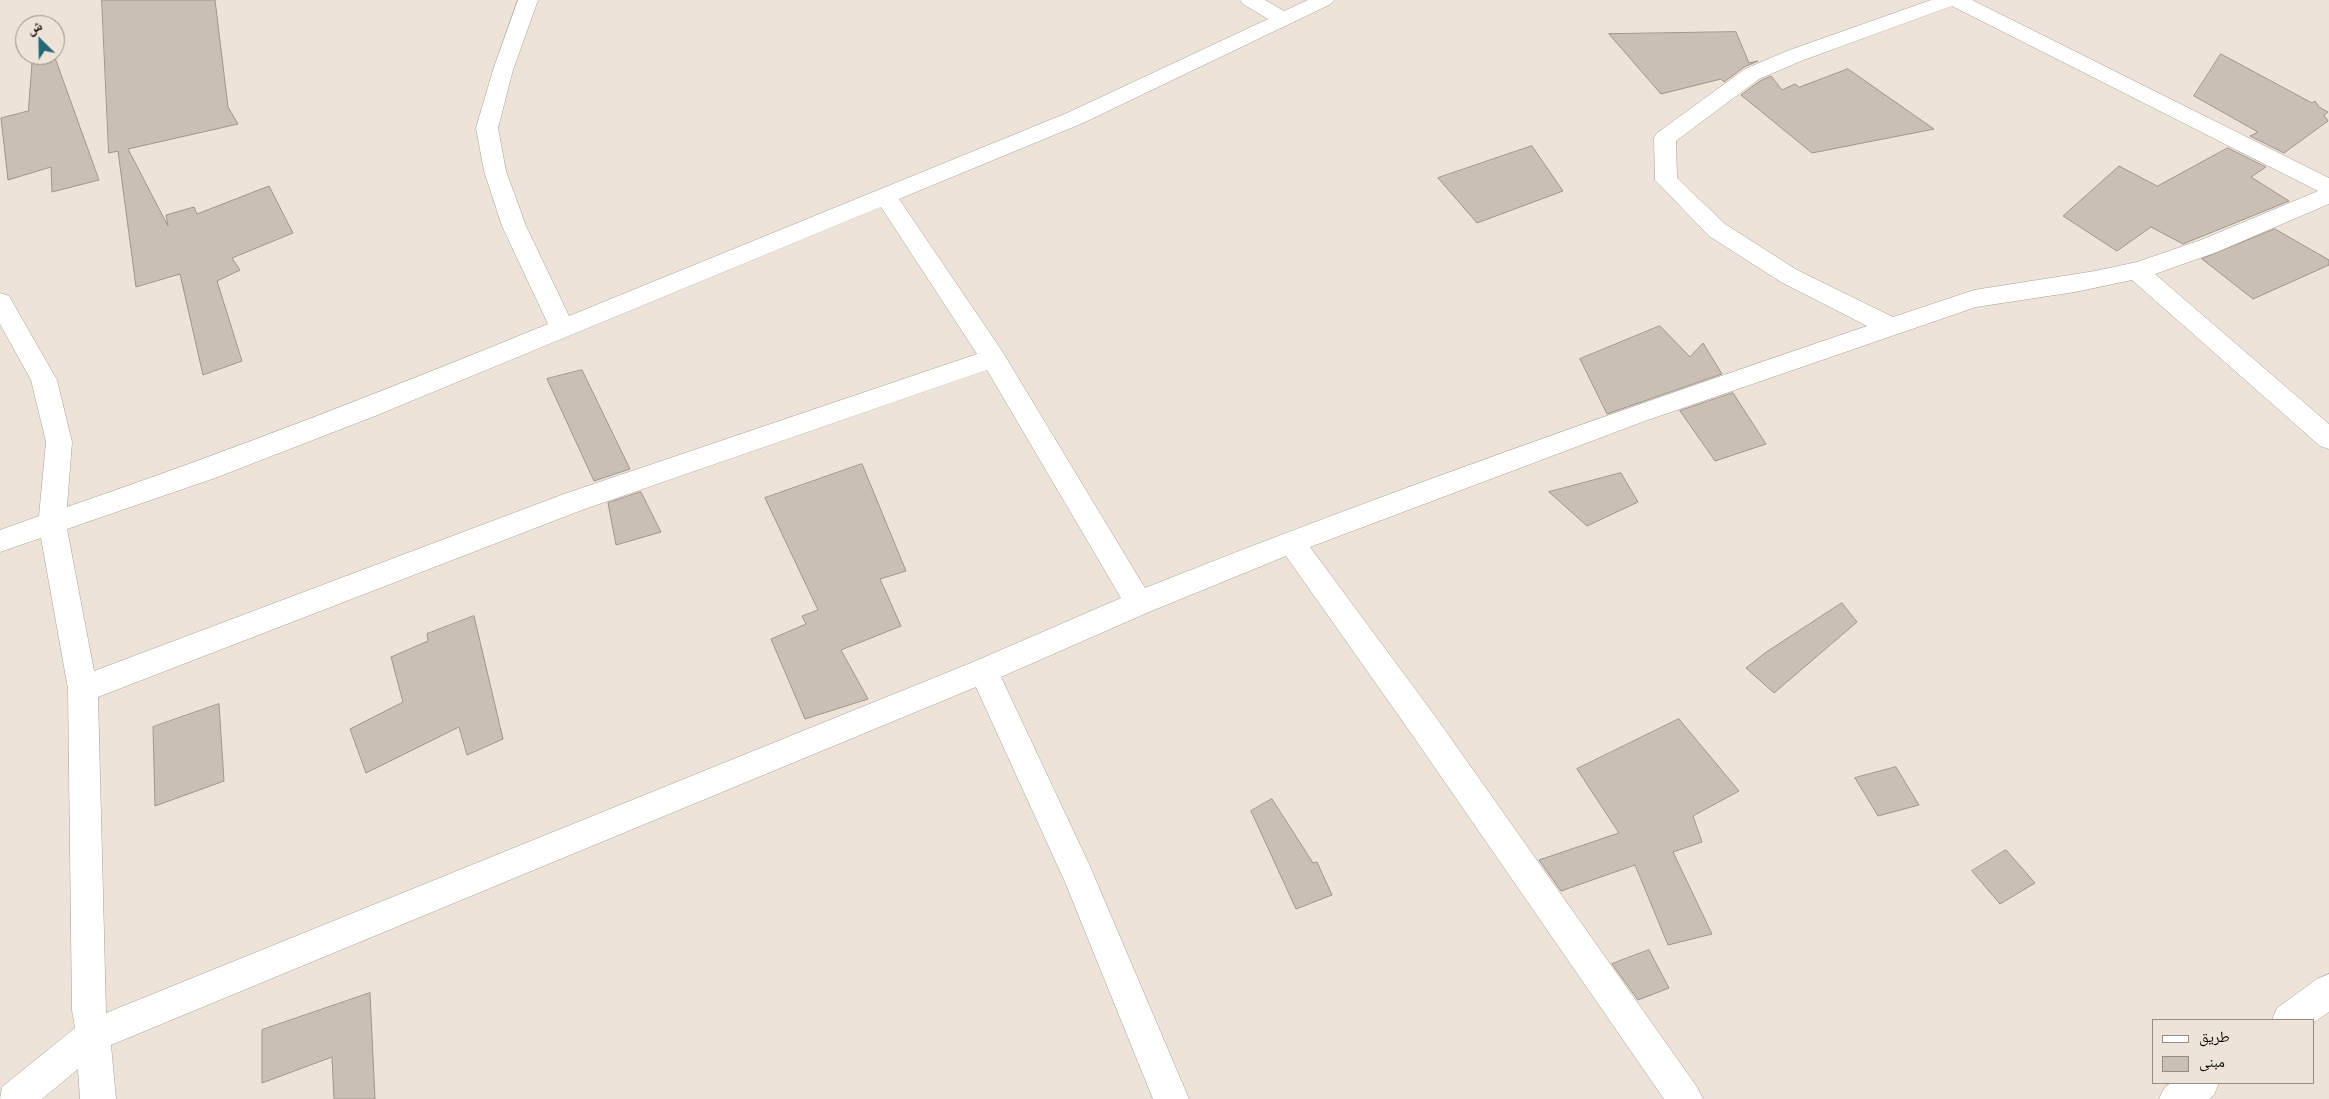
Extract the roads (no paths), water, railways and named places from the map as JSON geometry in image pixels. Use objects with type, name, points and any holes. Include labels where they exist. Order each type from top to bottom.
[{"type":"street","points":[[528,0],[502,70],[487,128],[495,172],[514,226],[562,327]]},
{"type":"street","points":[[1250,0],[1282,19]]},
{"type":"street","points":[[0,541],[206,470],[366,409],[1075,118],[1324,0]]},
{"type":"street","points":[[1891,327],[1789,276],[1717,230],[1666,180],[1664,138],[1752,74],[1794,56],[1950,0]]},
{"type":"street","points":[[1956,0],[2329,187]]},
{"type":"street","points":[[14,1099],[94,1035],[983,671],[1139,603],[1290,542],[1636,414],[1974,299],[2096,280],[2135,270],[2219,244],[2329,195]]},
{"type":"street","points":[[885,196],[993,358],[1139,603]]},
{"type":"street","points":[[2135,270],[2329,439]]},
{"type":"street","points":[[0,302],[44,380],[59,442],[52,524],[83,689],[89,1010],[94,1035],[98,1099]]},
{"type":"street","points":[[83,689],[573,502],[993,358]]},
{"type":"street","points":[[1290,542],[1447,759],[1685,1099]]},
{"type":"street","points":[[983,671],[1078,875],[1171,1099]]},
{"type":"street","points":[[2290,1019],[2329,992]]}]
